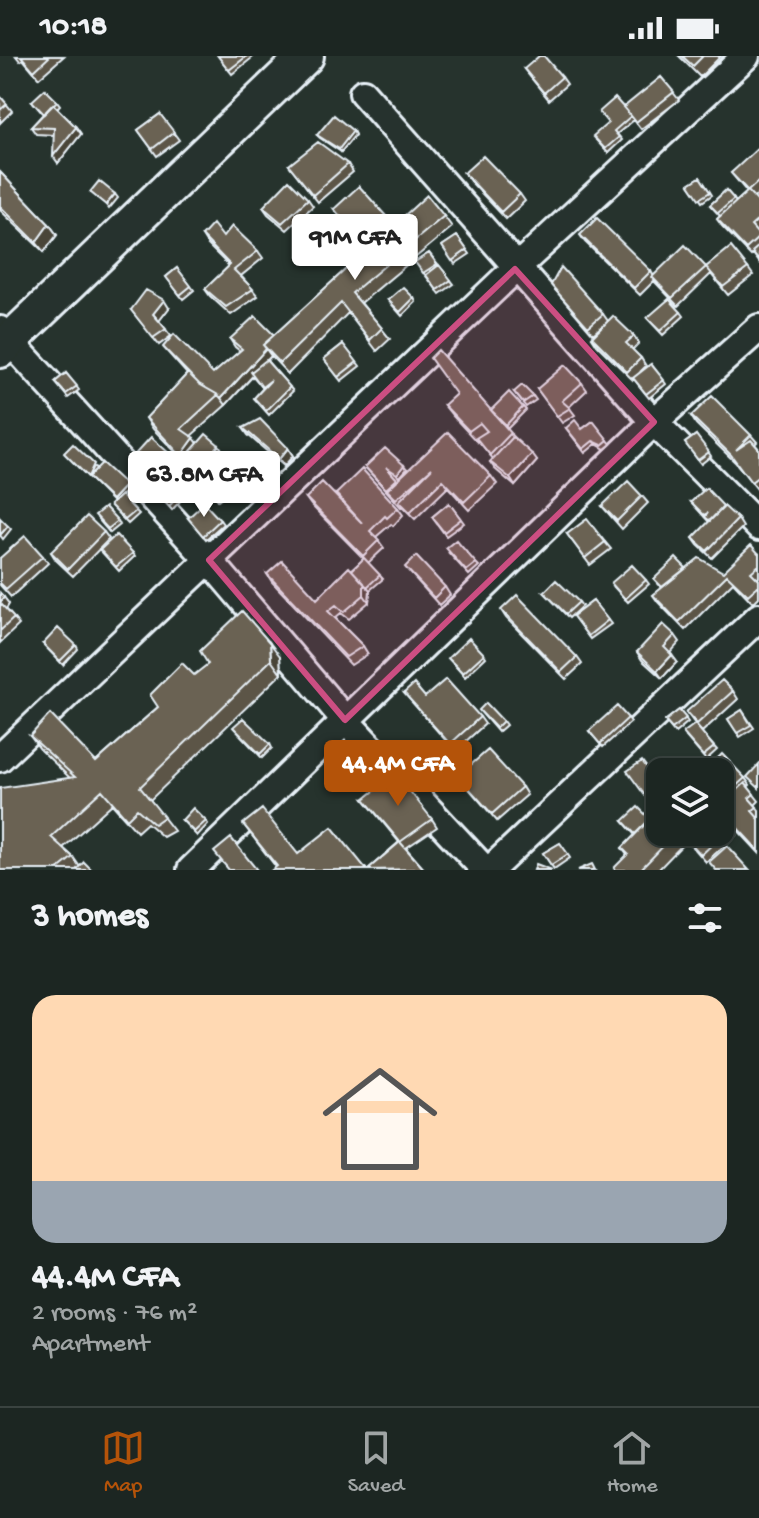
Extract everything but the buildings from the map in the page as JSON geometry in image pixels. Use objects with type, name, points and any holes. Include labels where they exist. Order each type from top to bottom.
[{"type":"street","points":[[306,56],[3,340],[209,560],[345,720],[488,870],[759,617]]},
{"type":"street","points":[[0,758],[515,269],[746,56]]},
{"type":"street","points":[[363,93],[515,269],[654,422],[759,527]]},
{"type":"street","points":[[191,870],[654,422],[759,328]]},
{"type":"highlighted area","points":[[515,269],[654,422],[345,720],[209,560]]}]
